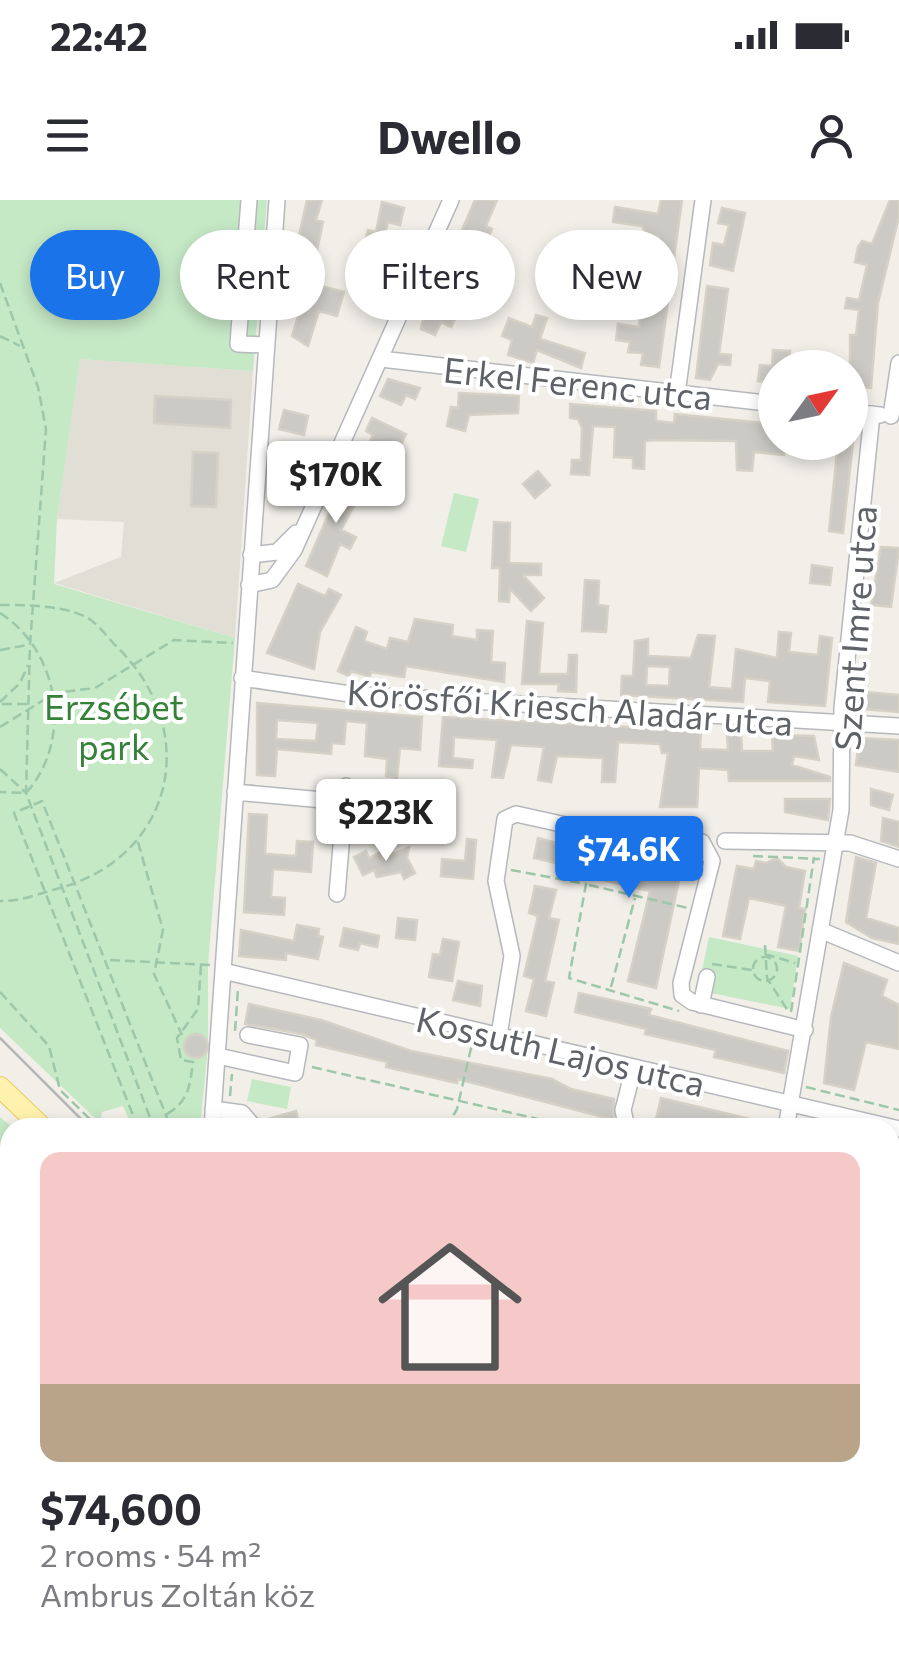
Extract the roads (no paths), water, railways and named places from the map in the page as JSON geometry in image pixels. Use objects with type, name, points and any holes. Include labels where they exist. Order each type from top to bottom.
[{"type":"main road","points":[[0,1087],[33,1118]]},
{"type":"street","points":[[249,200],[238,344],[267,345]]},
{"type":"street","points":[[213,1118],[277,200]]},
{"type":"street","points":[[250,584],[264,584],[277,576],[306,522],[450,200]]},
{"type":"street","points":[[676,394],[703,200]]},
{"type":"street","name":"Erkel Ferenc utca","points":[[380,359],[758,402]]},
{"type":"street","points":[[868,414],[895,416],[899,364]]},
{"type":"street","name":"Szent Imre utca","points":[[788,1118],[836,842],[842,722],[872,414]]},
{"type":"street","points":[[251,556],[277,552],[306,522]]},
{"type":"street","name":"Körösfői Kriesch Aladár utca","points":[[242,678],[387,696],[899,726]]},
{"type":"street","points":[[235,792],[346,794],[338,894]]},
{"type":"street","points":[[499,1036],[512,949],[497,894],[497,868],[505,819],[516,814],[611,835],[698,840],[708,847],[712,861],[681,982],[682,995],[701,1005],[804,1030]]},
{"type":"street","points":[[725,841],[814,851],[836,842],[899,859]]},
{"type":"street","points":[[820,930],[899,962]]},
{"type":"street","name":"Kossuth Lajos utca","points":[[223,967],[852,1118]]},
{"type":"street","points":[[701,1005],[710,970]]},
{"type":"street","points":[[218,1056],[294,1073],[300,1045],[248,1035]]},
{"type":"street","points":[[623,1118],[634,1067]]},
{"type":"street","points":[[213,1109],[242,1112],[247,1118]]},
{"type":"tram line","points":[[0,1038],[80,1118]]},
{"type":"park label","name":"Erzsébet park","points":[[114,725]]}]
